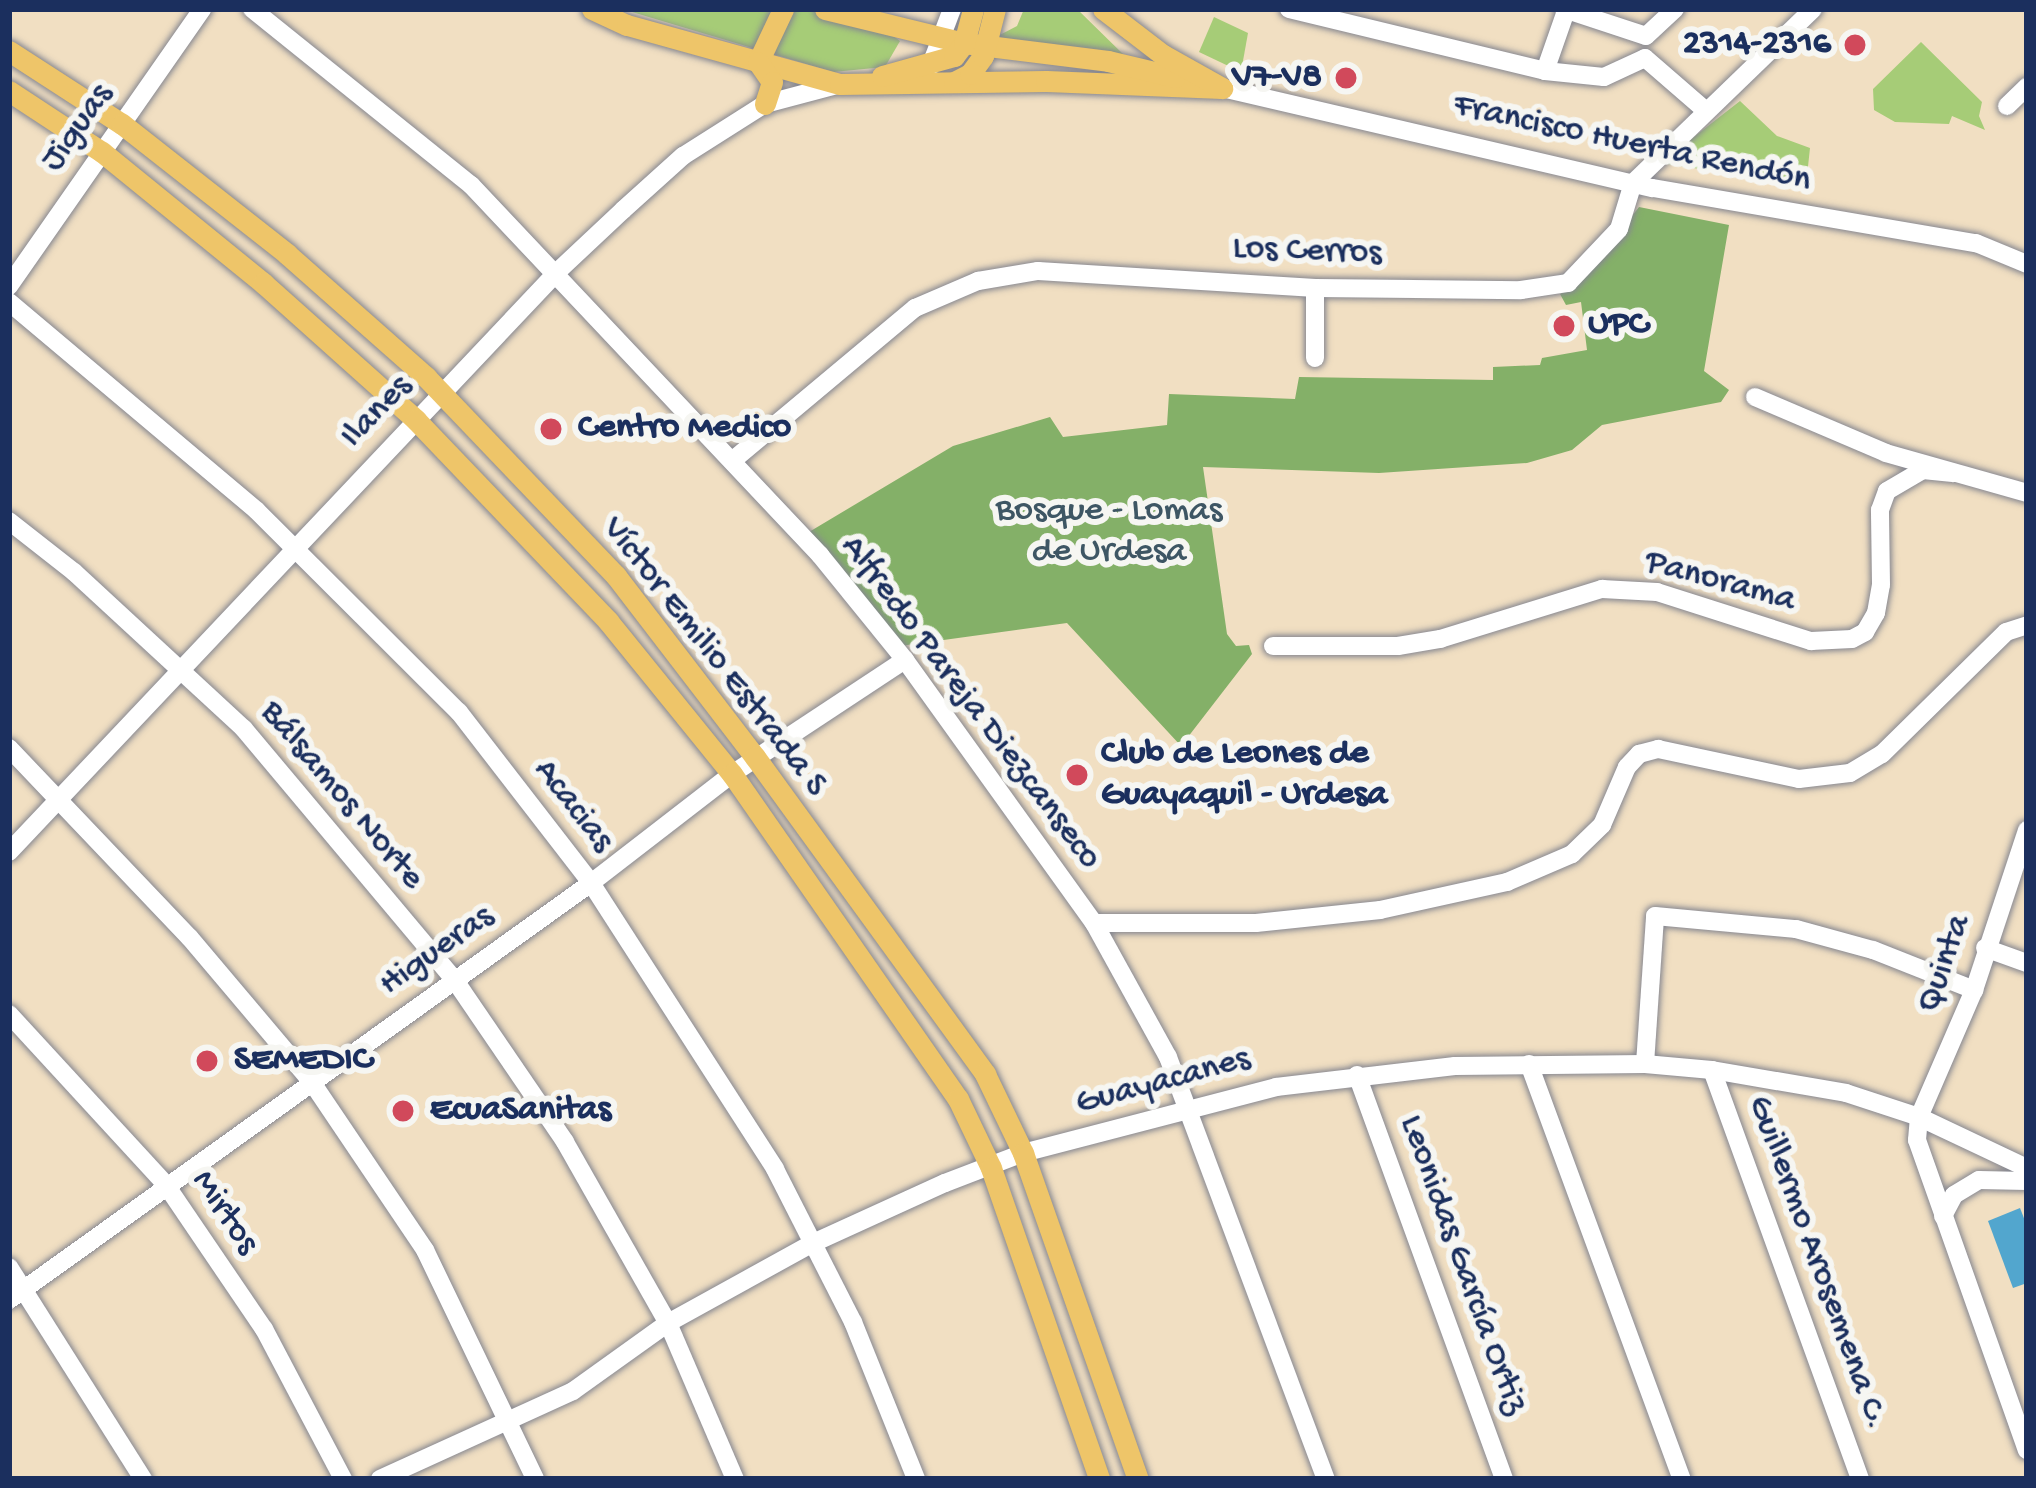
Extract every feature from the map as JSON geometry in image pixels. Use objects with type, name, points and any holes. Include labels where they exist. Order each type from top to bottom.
[{"type":"main road","points":[[592,9],[627,25],[840,84],[981,76],[1222,88]]},
{"type":"main road","points":[[758,62],[783,9]]},
{"type":"main road","points":[[825,9],[964,43],[1108,62],[1222,88]]},
{"type":"main road","points":[[935,76],[964,43],[974,9]]},
{"type":"main road","points":[[981,76],[995,9]]},
{"type":"main road","points":[[1103,9],[1163,56],[1222,88]]},
{"type":"main road","points":[[964,43],[981,76]]},
{"type":"main road","name":"Víctor Emilio Estrada S","points":[[9,51],[122,124],[287,254],[442,392],[616,576],[985,1074],[1023,1153],[1138,1479]]},
{"type":"main road","points":[[758,62],[772,82],[765,104]]},
{"type":"main road","name":"Víctor Emilio Estrada S","points":[[9,91],[102,152],[263,283],[416,420],[589,600],[732,774],[958,1099],[991,1168],[1099,1479]]},
{"type":"main road","points":[[263,283],[287,254]]},
{"type":"main road","points":[[589,600],[616,576]]},
{"type":"main road","points":[[845,941],[884,934]]},
{"type":"street","name":"Jiguas","points":[[9,286],[202,9]]},
{"type":"street","name":"Alfredo Pareja Diezcanseco","points":[[252,9],[412,134],[557,272],[820,555],[904,660],[1094,923],[1190,1106],[1326,1479]]},
{"type":"street","points":[[935,76],[940,38],[952,9]]},
{"type":"street","points":[[1289,9],[1545,71],[1604,77],[1645,58]]},
{"type":"street","points":[[1645,58],[1646,36],[1675,9]]},
{"type":"street","name":"Los Cerros","points":[[732,460],[915,308],[978,281],[1038,271],[1315,288],[1521,290],[1568,283],[1618,229],[1633,183],[1813,9]]},
{"type":"street","points":[[1545,71],[1565,10],[1646,36]]},
{"type":"street","points":[[1645,58],[1705,110]]},
{"type":"street","name":"Ilanes","points":[[9,852],[58,794],[557,272],[682,156],[765,104],[840,84]]},
{"type":"street","points":[[2006,106],[2027,87]]},
{"type":"street","name":"Francisco Huerta Rendón","points":[[1222,88],[1633,183],[1976,243],[2027,264]]},
{"type":"street","points":[[1315,288],[1315,358]]},
{"type":"street","name":"Acacias","points":[[9,302],[295,547],[459,712],[590,883],[776,1169],[853,1322],[916,1479]]},
{"type":"street","name":"Panorama","points":[[1755,398],[1886,453],[2027,493]]},
{"type":"street","name":"Panorama","points":[[1273,646],[1399,646],[1440,639],[1602,589],[1657,592],[1811,641],[1852,639],[1865,632],[1876,613],[1881,585],[1880,510],[1887,490],[1924,470],[1953,473]]},
{"type":"street","name":"Bálsamos Norte","points":[[9,521],[244,729],[454,980],[565,1142],[668,1323],[735,1479]]},
{"type":"street","points":[[1094,923],[1256,923],[1399,907],[1508,882],[1573,854],[1602,825],[1627,767],[1639,754],[1658,749],[1799,779],[1850,773],[1882,754],[2006,632],[2027,625]]},
{"type":"street","name":"Higueras","points":[[9,1300],[590,883],[732,774],[904,660]]},
{"type":"street","points":[[9,748],[58,794],[190,938],[310,1082],[425,1250],[535,1479]]},
{"type":"street","name":"Quinta","points":[[1919,1118],[1974,990],[2027,830]]},
{"type":"street","points":[[1645,1064],[1655,916],[1796,929],[1873,950],[1974,990]]},
{"type":"street","points":[[1985,948],[2027,963]]},
{"type":"street","name":"Mirtos","points":[[9,1014],[166,1185],[264,1329],[343,1479]]},
{"type":"street","points":[[1528,1064],[1682,1479]]},
{"type":"street","name":"Guayacanes","points":[[380,1479],[573,1391],[668,1323],[811,1244],[1023,1153],[1190,1106],[1357,1075],[1528,1064],[1645,1064],[1712,1070],[1846,1093],[1919,1118],[2027,1168]]},
{"type":"street","name":"Guillermo Arosemena C.","points":[[1712,1070],[1861,1479]]},
{"type":"street","name":"Leonidas García Ortiz","points":[[1357,1075],[1504,1479]]},
{"type":"street","points":[[1919,1118],[1917,1140],[2027,1450]]},
{"type":"street","points":[[1943,1216],[1954,1195],[1978,1180],[2027,1181]]},
{"type":"street","points":[[9,1267],[26,1287],[143,1479]]},
{"type":"green space","points":[[622,9],[806,9],[885,30],[900,41],[885,67],[833,72]]},
{"type":"green space","points":[[1024,9],[1077,9],[1127,58],[994,38],[1017,26]]},
{"type":"green space","points":[[1214,17],[1248,33],[1241,72],[1199,52]]},
{"type":"green space","points":[[1921,42],[1982,102],[1979,116],[1985,130],[1952,116],[1949,124],[1895,122],[1874,110],[1873,89]]},
{"type":"green space","points":[[1740,101],[1777,136],[1810,148],[1806,185],[1667,164],[1667,158]]},
{"type":"green space","name":"Bosque - Lomas de Urdesa","points":[[1639,207],[1729,225],[1704,371],[1729,390],[1721,402],[1602,425],[1572,450],[1527,463],[1379,473],[1203,467],[1227,634],[1236,646],[1249,645],[1252,654],[1181,746],[1067,623],[900,646],[809,532],[953,446],[1050,417],[1063,437],[1167,425],[1169,394],[1295,399],[1299,377],[1493,380],[1493,367],[1540,365],[1542,358],[1587,350],[1581,302],[1566,305],[1560,294],[1579,284]]},
{"type":"water","points":[[2020,1208],[2027,1226],[2027,1283],[2013,1288],[1988,1221]]},
{"type":"place","name":"2314-2316","points":[[1855,45]]},
{"type":"place","name":"V7-V8","points":[[1346,78]]},
{"type":"place","name":"UPC","points":[[1564,326]]},
{"type":"place","name":"Centro Medico","points":[[551,429]]},
{"type":"place","name":"Club de Leones de Guayaquil - Urdesa","points":[[1077,775]]},
{"type":"place","name":"SEMEDIC","points":[[207,1061]]},
{"type":"place","name":"EcuaSanitas","points":[[403,1111]]}]
